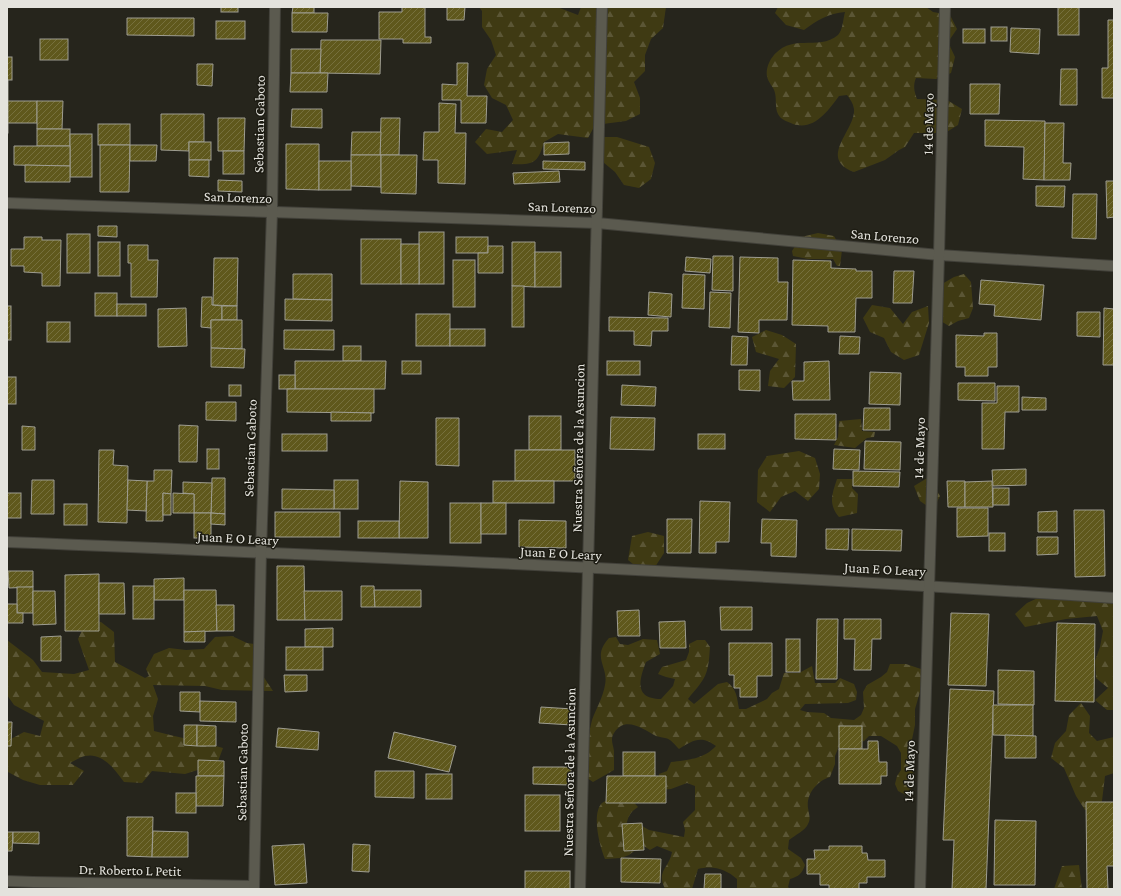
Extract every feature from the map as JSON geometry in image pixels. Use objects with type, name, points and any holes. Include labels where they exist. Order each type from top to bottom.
[{"type":"street","name":"Sebastian Gaboto","points":[[254,887],[261,552],[272,212],[275,7]]},
{"type":"street","name":"Nuestra Señora de la Asuncion","points":[[580,889],[602,7]]},
{"type":"street","name":"14 de Mayo","points":[[920,889],[945,7]]},
{"type":"street","name":"San Lorenzo","points":[[7,203],[597,222],[939,255],[1114,266]]},
{"type":"street","name":"Juan E O Leary","points":[[7,542],[261,552],[588,568],[929,586],[1114,598]]},
{"type":"street","name":"Dr. Roberto L Petit","points":[[7,881],[254,887]]},
{"type":"green space","points":[[479,7],[557,7],[578,15],[581,7],[666,7],[663,28],[651,39],[645,55],[645,71],[634,82],[640,98],[640,114],[626,121],[595,125],[588,138],[558,134],[544,142],[540,154],[530,163],[512,164],[517,150],[487,154],[475,142],[486,129],[502,132],[513,120],[506,105],[492,98],[484,85],[487,69],[496,55],[491,40],[482,27],[482,11]]},
{"type":"green space","points":[[778,7],[926,7],[933,12],[950,15],[957,29],[948,42],[955,57],[951,73],[936,79],[916,78],[914,88],[917,99],[947,100],[962,109],[958,125],[945,133],[914,133],[905,147],[885,160],[854,172],[843,166],[839,159],[838,151],[850,126],[854,109],[847,95],[839,96],[830,108],[814,122],[808,125],[793,124],[782,119],[778,114],[775,93],[768,78],[767,72],[771,59],[787,46],[822,42],[830,40],[838,35],[842,27],[845,12],[823,18],[804,30],[786,25],[775,13]]},
{"type":"green space","points":[[600,137],[617,137],[649,147],[655,163],[651,179],[639,188],[624,185],[615,172],[603,162]]},
{"type":"green space","points":[[818,233],[834,236],[842,250],[840,266],[837,266],[833,259],[808,259],[793,256],[792,251],[801,237]]},
{"type":"green space","points":[[964,274],[971,282],[973,308],[969,318],[958,321],[949,326],[939,320],[935,288],[954,277]]},
{"type":"green space","points":[[872,305],[890,308],[903,324],[912,312],[928,306],[929,323],[919,355],[904,360],[891,352],[884,338],[870,332],[863,318]]},
{"type":"green space","points":[[766,330],[782,335],[796,344],[795,377],[784,388],[768,386],[770,371],[779,359],[756,352],[752,337]]},
{"type":"green space","points":[[861,419],[862,431],[875,432],[874,437],[867,438],[855,448],[834,445],[838,437],[839,421]]},
{"type":"green space","points":[[799,451],[815,458],[820,474],[819,489],[808,501],[795,491],[781,497],[770,512],[757,502],[758,470],[767,456]]},
{"type":"green space","points":[[929,477],[940,496],[933,510],[920,501],[914,486]]},
{"type":"green space","points":[[837,479],[853,479],[852,488],[858,494],[857,513],[839,517],[833,508],[832,499]]},
{"type":"green space","points":[[648,532],[664,536],[664,553],[655,567],[639,569],[628,560],[632,536]]},
{"type":"green space","points":[[1042,596],[1114,598],[1114,710],[1107,710],[1095,700],[1108,688],[1096,678],[1095,661],[1100,647],[1103,631],[1097,616],[1066,619],[1025,627],[1015,614],[1027,603]]},
{"type":"green space","points":[[101,622],[114,632],[115,662],[145,678],[149,676],[146,669],[154,654],[169,648],[186,650],[204,649],[215,637],[232,636],[247,643],[263,645],[263,676],[273,691],[222,690],[205,686],[153,685],[158,699],[153,716],[154,731],[223,748],[217,764],[185,774],[152,771],[142,783],[124,782],[108,763],[103,759],[91,755],[79,758],[70,763],[84,771],[73,785],[40,785],[23,780],[8,772],[7,748],[9,740],[24,732],[40,736],[44,721],[14,705],[7,695],[7,640],[33,660],[42,672],[74,674],[89,670],[78,639],[85,624]]},
{"type":"green space","points":[[616,637],[620,644],[628,645],[643,639],[657,640],[660,654],[646,662],[642,675],[641,687],[646,696],[661,699],[673,686],[675,679],[658,674],[662,667],[686,660],[689,652],[689,644],[697,640],[705,640],[710,647],[707,671],[703,680],[688,699],[694,704],[718,684],[727,682],[735,691],[739,709],[746,709],[767,699],[772,693],[779,689],[784,673],[799,673],[812,666],[815,683],[835,683],[840,678],[854,684],[857,692],[856,700],[848,703],[805,704],[800,710],[824,713],[831,718],[854,720],[861,715],[864,708],[863,692],[867,685],[887,672],[890,664],[906,664],[921,669],[922,685],[915,709],[915,725],[910,749],[914,781],[911,789],[906,795],[898,791],[895,784],[897,776],[901,770],[901,753],[897,746],[881,736],[869,736],[864,741],[839,746],[830,777],[825,779],[813,789],[809,798],[808,808],[810,818],[807,826],[789,840],[788,849],[801,858],[805,865],[800,874],[790,879],[788,887],[790,889],[737,889],[737,879],[724,870],[709,867],[698,869],[692,889],[665,889],[662,873],[672,852],[657,846],[650,850],[642,845],[629,855],[621,858],[605,859],[599,839],[597,822],[597,815],[602,803],[616,795],[630,798],[638,807],[630,815],[626,826],[642,826],[649,830],[684,837],[685,830],[683,822],[695,810],[695,786],[687,783],[671,789],[662,790],[657,783],[659,774],[667,771],[671,762],[701,756],[716,746],[706,741],[697,740],[679,749],[673,742],[656,736],[640,727],[629,724],[623,725],[618,728],[612,737],[614,770],[593,782],[584,776],[590,727],[603,694],[606,678],[601,651],[609,638]]},
{"type":"green space","points":[[1081,703],[1090,716],[1089,733],[1097,741],[1114,737],[1114,773],[1105,776],[1101,809],[1085,810],[1076,796],[1064,768],[1051,758],[1055,743],[1066,731],[1069,715]]},
{"type":"green space","points":[[1079,865],[1082,889],[1054,889],[1062,866]]},
{"type":"building","points":[[221,7],[238,7],[238,12],[221,12]]},
{"type":"building","points":[[293,7],[314,7],[314,13],[292,13]]},
{"type":"building","points":[[402,7],[425,7],[425,37],[431,37],[431,43],[403,43],[403,39],[379,39],[379,12],[402,12]]},
{"type":"building","points":[[447,7],[465,7],[464,20],[447,20]]},
{"type":"building","points":[[1058,7],[1079,7],[1079,35],[1058,35]]},
{"type":"building","points":[[292,13],[328,13],[327,32],[292,32]]},
{"type":"building","points":[[127,18],[194,18],[194,36],[127,35]]},
{"type":"building","points":[[1108,20],[1114,20],[1114,98],[1102,98],[1102,68],[1108,68]]},
{"type":"building","points":[[216,21],[245,21],[245,39],[216,39]]},
{"type":"building","points":[[991,27],[1007,27],[1007,41],[991,41]]},
{"type":"building","points":[[1011,28],[1040,29],[1039,54],[1010,52]]},
{"type":"building","points":[[963,29],[985,29],[985,43],[963,43]]},
{"type":"building","points":[[40,39],[68,39],[68,60],[40,60]]},
{"type":"building","points":[[321,40],[381,40],[380,74],[320,73]]},
{"type":"building","points":[[291,49],[321,49],[320,73],[291,73]]},
{"type":"building","points":[[7,57],[12,57],[12,80],[7,80]]},
{"type":"building","points":[[457,63],[468,63],[467,96],[487,96],[486,123],[461,123],[461,100],[442,100],[442,84],[457,85]]},
{"type":"building","points":[[197,64],[213,64],[212,86],[197,85]]},
{"type":"building","points":[[1061,69],[1077,69],[1077,105],[1060,105]]},
{"type":"building","points":[[291,73],[328,73],[327,92],[290,92]]},
{"type":"building","points":[[8,80],[8,133],[7,133]]},
{"type":"building","points":[[970,84],[1000,84],[999,114],[970,114]]},
{"type":"building","points":[[8,101],[37,101],[37,123],[8,123]]},
{"type":"building","points":[[37,101],[63,101],[62,129],[37,129]]},
{"type":"building","points":[[439,103],[456,104],[455,133],[466,133],[465,184],[438,183],[438,160],[423,160],[424,132],[439,132]]},
{"type":"building","points":[[292,109],[322,109],[322,128],[291,127]]},
{"type":"building","points":[[161,114],[204,114],[204,142],[189,142],[189,151],[161,150]]},
{"type":"building","points":[[218,118],[245,118],[244,151],[218,151]]},
{"type":"building","points":[[381,118],[400,118],[399,155],[380,155]]},
{"type":"building","points":[[985,120],[1045,121],[1044,180],[1023,179],[1024,147],[985,146]]},
{"type":"building","points":[[1045,123],[1064,123],[1063,163],[1071,163],[1070,180],[1044,180]]},
{"type":"building","points":[[98,124],[130,124],[130,145],[98,145]]},
{"type":"building","points":[[37,129],[70,129],[70,146],[37,146]]},
{"type":"building","points":[[352,132],[381,132],[380,155],[351,155]]},
{"type":"building","points":[[70,134],[92,134],[92,177],[70,177]]},
{"type":"building","points":[[189,142],[211,142],[211,160],[189,160]]},
{"type":"building","points":[[569,142],[569,154],[544,155],[544,143]]},
{"type":"building","points":[[286,144],[319,144],[319,190],[286,189]]},
{"type":"building","points":[[100,145],[130,145],[129,192],[100,192]]},
{"type":"building","points":[[130,145],[157,145],[156,161],[130,161]]},
{"type":"building","points":[[14,146],[70,146],[70,166],[14,165]]},
{"type":"building","points":[[223,151],[244,151],[244,174],[223,174]]},
{"type":"building","points":[[351,155],[381,155],[381,187],[351,186]]},
{"type":"building","points":[[381,155],[417,155],[416,194],[381,193]]},
{"type":"building","points":[[189,160],[209,160],[209,177],[189,176]]},
{"type":"building","points":[[319,161],[351,161],[351,190],[319,190]]},
{"type":"building","points":[[543,161],[585,162],[585,170],[543,169]]},
{"type":"building","points":[[25,165],[70,166],[70,182],[25,182]]},
{"type":"building","points":[[559,171],[560,182],[514,184],[513,173]]},
{"type":"building","points":[[218,180],[242,181],[242,192],[218,191]]},
{"type":"building","points":[[1106,181],[1114,181],[1114,217],[1107,218]]},
{"type":"building","points":[[1036,186],[1065,186],[1064,207],[1036,206]]},
{"type":"building","points":[[1073,194],[1097,194],[1096,239],[1072,238]]},
{"type":"building","points":[[98,226],[117,226],[117,237],[98,236]]},
{"type":"building","points":[[419,232],[444,232],[444,284],[419,284]]},
{"type":"building","points":[[67,234],[90,234],[90,273],[67,273]]},
{"type":"building","points":[[24,237],[42,237],[42,240],[61,240],[60,286],[42,286],[42,273],[24,272],[24,266],[11,266],[11,249],[24,249]]},
{"type":"building","points":[[456,237],[488,237],[488,253],[456,253]]},
{"type":"building","points":[[361,239],[401,239],[401,284],[361,284]]},
{"type":"building","points":[[98,242],[120,242],[120,276],[98,276]]},
{"type":"building","points":[[512,242],[535,242],[535,287],[512,286]]},
{"type":"building","points":[[401,244],[419,244],[419,284],[401,284]]},
{"type":"building","points":[[128,245],[148,245],[148,260],[158,260],[157,297],[131,297],[131,263],[128,263]]},
{"type":"building","points":[[488,246],[503,246],[503,273],[478,273],[478,253],[488,253]]},
{"type":"building","points":[[535,252],[561,252],[561,287],[535,287]]},
{"type":"building","points":[[713,256],[733,256],[733,291],[712,290]]},
{"type":"building","points":[[686,257],[711,259],[710,273],[685,271]]},
{"type":"building","points":[[740,257],[778,258],[778,282],[788,282],[787,320],[759,320],[759,333],[738,332]]},
{"type":"building","points":[[214,258],[238,258],[237,306],[213,305]]},
{"type":"building","points":[[453,260],[475,260],[475,307],[453,307]]},
{"type":"building","points":[[793,260],[831,261],[831,268],[872,271],[872,298],[856,298],[855,332],[828,332],[828,326],[792,325]]},
{"type":"building","points":[[894,271],[914,271],[912,303],[893,303]]},
{"type":"building","points":[[293,274],[332,274],[332,300],[293,299]]},
{"type":"building","points":[[683,274],[705,275],[704,309],[682,308]]},
{"type":"building","points":[[981,280],[1044,285],[1041,320],[994,316],[995,305],[979,304]]},
{"type":"building","points":[[512,286],[524,286],[524,327],[512,327]]},
{"type":"building","points":[[649,292],[672,294],[671,317],[648,315]]},
{"type":"building","points":[[710,292],[731,293],[730,328],[709,327]]},
{"type":"building","points":[[95,293],[117,293],[117,316],[95,316]]},
{"type":"building","points":[[202,297],[212,297],[212,305],[222,306],[222,320],[211,320],[211,328],[201,327]]},
{"type":"building","points":[[285,299],[332,300],[332,321],[285,320]]},
{"type":"building","points":[[117,304],[146,304],[146,316],[117,316]]},
{"type":"building","points":[[7,306],[11,306],[11,340],[7,340]]},
{"type":"building","points":[[222,306],[237,306],[237,320],[222,320]]},
{"type":"building","points":[[186,308],[187,346],[158,347],[158,309]]},
{"type":"building","points":[[1104,308],[1114,309],[1114,365],[1103,365]]},
{"type":"building","points":[[1077,312],[1100,312],[1100,337],[1077,336]]},
{"type":"building","points":[[416,314],[450,314],[450,346],[416,346]]},
{"type":"building","points":[[609,317],[668,318],[668,331],[652,331],[651,346],[634,345],[634,331],[609,331]]},
{"type":"building","points":[[211,320],[242,320],[242,349],[211,348]]},
{"type":"building","points":[[47,322],[70,322],[70,342],[47,342]]},
{"type":"building","points":[[450,329],[485,329],[485,346],[450,346]]},
{"type":"building","points":[[284,330],[334,330],[334,350],[284,349]]},
{"type":"building","points":[[984,333],[997,333],[997,367],[988,367],[988,376],[965,376],[965,367],[956,367],[956,335],[984,336]]},
{"type":"building","points":[[732,336],[748,337],[747,365],[731,365]]},
{"type":"building","points":[[840,336],[860,337],[859,354],[839,354]]},
{"type":"building","points":[[343,346],[361,346],[361,361],[343,361]]},
{"type":"building","points":[[211,348],[245,349],[244,368],[211,367]]},
{"type":"building","points":[[295,361],[386,361],[385,389],[295,389]]},
{"type":"building","points":[[402,361],[421,361],[421,374],[402,374]]},
{"type":"building","points":[[607,361],[640,361],[640,375],[607,375]]},
{"type":"building","points":[[829,361],[830,400],[793,400],[792,381],[804,381],[804,362]]},
{"type":"building","points":[[739,370],[760,370],[760,391],[739,390]]},
{"type":"building","points":[[870,372],[901,373],[900,405],[869,404]]},
{"type":"building","points":[[279,375],[295,375],[295,389],[279,389]]},
{"type":"building","points":[[7,377],[16,377],[16,404],[7,404]]},
{"type":"building","points":[[958,383],[995,383],[995,401],[958,400]]},
{"type":"building","points":[[229,385],[241,385],[241,396],[229,396]]},
{"type":"building","points":[[622,385],[656,387],[655,406],[621,405]]},
{"type":"building","points":[[997,386],[1019,386],[1019,412],[1005,412],[1004,449],[982,449],[982,403],[997,403]]},
{"type":"building","points":[[287,389],[374,389],[374,413],[287,412]]},
{"type":"building","points":[[1022,397],[1046,398],[1046,410],[1022,410]]},
{"type":"building","points":[[206,402],[236,402],[236,421],[206,420]]},
{"type":"building","points":[[864,408],[890,408],[890,430],[863,430]]},
{"type":"building","points":[[331,412],[371,413],[371,421],[331,421]]},
{"type":"building","points":[[795,414],[836,414],[836,440],[795,439]]},
{"type":"building","points":[[529,416],[561,416],[561,450],[529,450]]},
{"type":"building","points":[[611,417],[655,418],[654,450],[610,449]]},
{"type":"building","points":[[436,418],[459,418],[459,466],[436,465]]},
{"type":"building","points":[[179,425],[198,426],[197,462],[179,462]]},
{"type":"building","points":[[22,426],[35,427],[35,450],[22,450]]},
{"type":"building","points":[[282,434],[327,434],[327,451],[282,451]]},
{"type":"building","points":[[698,434],[725,434],[725,449],[698,449]]},
{"type":"building","points":[[865,441],[901,442],[900,470],[864,469]]},
{"type":"building","points":[[207,449],[219,449],[219,469],[207,469]]},
{"type":"building","points":[[834,449],[860,450],[859,470],[833,469]]},
{"type":"building","points":[[99,450],[114,450],[113,465],[128,466],[127,523],[98,522]]},
{"type":"building","points":[[515,450],[575,450],[575,481],[515,481]]},
{"type":"building","points":[[1026,469],[1026,485],[993,486],[992,470]]},
{"type":"building","points":[[154,470],[172,470],[171,494],[163,493],[163,521],[146,521],[147,481],[154,481]]},
{"type":"building","points":[[853,471],[900,472],[899,487],[853,486]]},
{"type":"building","points":[[212,478],[225,478],[225,514],[211,513]]},
{"type":"building","points":[[32,480],[54,480],[54,514],[31,514]]},
{"type":"building","points":[[128,480],[147,481],[146,511],[127,510]]},
{"type":"building","points":[[334,480],[358,480],[358,509],[334,509]]},
{"type":"building","points":[[400,481],[428,482],[428,538],[399,538]]},
{"type":"building","points":[[493,481],[554,481],[554,503],[493,503]]},
{"type":"building","points":[[947,481],[965,481],[965,507],[948,507]]},
{"type":"building","points":[[992,481],[993,507],[965,507],[965,482]]},
{"type":"building","points":[[183,482],[212,483],[211,513],[194,513],[194,494],[183,493]]},
{"type":"building","points":[[993,488],[1009,488],[1009,505],[993,505]]},
{"type":"building","points":[[282,489],[334,490],[334,509],[282,509]]},
{"type":"building","points":[[7,493],[21,493],[21,518],[7,518]]},
{"type":"building","points":[[163,493],[171,494],[171,515],[163,515]]},
{"type":"building","points":[[173,493],[194,494],[194,513],[173,513]]},
{"type":"building","points":[[700,501],[730,502],[729,542],[716,542],[716,553],[699,553]]},
{"type":"building","points":[[450,503],[481,503],[481,543],[450,543]]},
{"type":"building","points":[[481,503],[506,503],[506,534],[481,534]]},
{"type":"building","points":[[64,504],[87,504],[87,525],[64,525]]},
{"type":"building","points":[[957,508],[988,508],[988,536],[957,537]]},
{"type":"building","points":[[1074,510],[1104,510],[1105,576],[1075,577]]},
{"type":"building","points":[[1057,511],[1057,532],[1038,532],[1038,512]]},
{"type":"building","points":[[275,512],[340,512],[340,537],[275,537]]},
{"type":"building","points":[[194,513],[211,513],[211,538],[194,538]]},
{"type":"building","points":[[211,513],[225,514],[225,525],[211,524]]},
{"type":"building","points":[[667,519],[692,519],[691,553],[667,553]]},
{"type":"building","points":[[762,519],[797,520],[796,557],[771,556],[771,543],[761,543]]},
{"type":"building","points":[[519,520],[566,521],[566,548],[519,547]]},
{"type":"building","points":[[358,521],[399,521],[399,538],[358,538]]},
{"type":"building","points":[[826,529],[849,529],[848,550],[826,549]]},
{"type":"building","points":[[852,529],[902,530],[901,551],[852,550]]},
{"type":"building","points":[[989,533],[1005,533],[1005,551],[989,551]]},
{"type":"building","points":[[1037,537],[1058,537],[1058,554],[1037,555]]},
{"type":"building","points":[[277,566],[304,566],[305,620],[277,620]]},
{"type":"building","points":[[8,571],[33,571],[33,587],[9,588]]},
{"type":"building","points":[[99,574],[99,631],[65,631],[65,575]]},
{"type":"building","points":[[184,578],[184,600],[154,600],[154,579]]},
{"type":"building","points":[[99,583],[124,583],[125,614],[99,614]]},
{"type":"building","points":[[133,586],[154,586],[154,619],[133,619]]},
{"type":"building","points":[[361,586],[374,586],[375,607],[361,607]]},
{"type":"building","points":[[17,587],[33,587],[33,613],[17,613]]},
{"type":"building","points":[[184,590],[216,590],[217,631],[184,632]]},
{"type":"building","points":[[374,590],[421,590],[421,607],[375,607]]},
{"type":"building","points":[[33,591],[55,591],[56,624],[33,625]]},
{"type":"building","points":[[304,591],[342,591],[342,620],[305,620]]},
{"type":"building","points":[[7,604],[17,604],[17,613],[23,613],[23,623],[7,623]]},
{"type":"building","points":[[216,605],[234,605],[234,631],[217,631]]},
{"type":"building","points":[[720,607],[752,607],[752,630],[721,630]]},
{"type":"building","points":[[639,610],[640,636],[618,636],[617,611]]},
{"type":"building","points":[[951,613],[989,614],[986,686],[948,685]]},
{"type":"building","points":[[817,619],[838,619],[837,679],[816,679]]},
{"type":"building","points":[[844,619],[881,619],[881,639],[872,639],[871,670],[854,670],[855,639],[844,639]]},
{"type":"building","points":[[685,621],[686,648],[660,648],[659,622]]},
{"type":"building","points":[[1057,623],[1095,624],[1094,702],[1055,701]]},
{"type":"building","points":[[333,628],[333,647],[305,647],[305,629]]},
{"type":"building","points":[[205,631],[205,642],[184,642],[184,632]]},
{"type":"building","points":[[61,636],[61,661],[41,661],[41,637]]},
{"type":"building","points":[[786,639],[800,639],[800,672],[786,672]]},
{"type":"building","points":[[729,643],[772,643],[772,676],[757,676],[757,697],[740,697],[740,688],[734,688],[734,675],[729,675]]},
{"type":"building","points":[[286,647],[323,647],[323,670],[286,670]]},
{"type":"building","points":[[998,670],[1034,671],[1034,705],[998,704]]},
{"type":"building","points":[[284,675],[307,675],[307,691],[285,692]]},
{"type":"building","points":[[950,689],[994,691],[986,889],[952,889],[954,840],[943,840]]},
{"type":"building","points":[[180,692],[200,692],[200,712],[180,711]]},
{"type":"building","points":[[200,701],[236,702],[236,722],[200,721]]},
{"type":"building","points":[[993,705],[1033,705],[1033,736],[993,735]]},
{"type":"building","points":[[541,707],[573,709],[572,725],[539,723]]},
{"type":"building","points":[[7,722],[12,722],[11,746],[7,746]]},
{"type":"building","points":[[184,725],[197,725],[197,746],[184,745]]},
{"type":"building","points":[[197,725],[216,726],[216,746],[197,746]]},
{"type":"building","points":[[839,726],[862,726],[862,749],[839,749]]},
{"type":"building","points":[[278,728],[319,732],[318,750],[276,747]]},
{"type":"building","points":[[394,732],[456,746],[449,772],[388,758]]},
{"type":"building","points":[[1005,735],[1036,736],[1036,758],[1005,758]]},
{"type":"building","points":[[868,741],[878,741],[879,762],[887,762],[887,776],[881,776],[881,784],[839,784],[839,749],[868,749]]},
{"type":"building","points":[[623,752],[655,752],[655,776],[623,776]]},
{"type":"building","points":[[198,760],[224,761],[224,776],[198,776]]},
{"type":"building","points":[[533,767],[571,767],[571,785],[533,784]]},
{"type":"building","points":[[375,771],[414,771],[414,798],[375,797]]},
{"type":"building","points":[[426,774],[452,774],[452,799],[426,799]]},
{"type":"building","points":[[196,776],[224,776],[223,806],[196,806]]},
{"type":"building","points":[[607,776],[666,776],[666,803],[606,803]]},
{"type":"building","points":[[176,793],[196,793],[196,813],[176,813]]},
{"type":"building","points":[[525,795],[560,795],[560,831],[525,831]]},
{"type":"building","points":[[1086,802],[1114,802],[1114,866],[1107,866],[1108,889],[1087,889]]},
{"type":"building","points":[[127,817],[153,817],[152,857],[127,856]]},
{"type":"building","points":[[995,820],[1036,821],[1035,885],[994,885]]},
{"type":"building","points":[[642,823],[644,850],[624,851],[622,824]]},
{"type":"building","points":[[153,831],[188,832],[188,857],[152,857]]},
{"type":"building","points":[[7,832],[13,832],[12,851],[7,851]]},
{"type":"building","points":[[13,832],[39,832],[39,844],[13,843]]},
{"type":"building","points":[[304,844],[307,883],[275,885],[272,846]]},
{"type":"building","points":[[353,844],[370,845],[369,872],[352,871]]},
{"type":"building","points":[[829,846],[862,846],[862,853],[867,853],[868,860],[885,860],[885,877],[867,877],[867,883],[859,883],[859,889],[829,889],[829,885],[820,885],[820,874],[807,874],[807,859],[815,859],[814,850],[829,850]]},
{"type":"building","points":[[621,858],[661,859],[660,883],[621,882]]},
{"type":"building","points":[[525,871],[570,871],[570,889],[525,889]]},
{"type":"building","points":[[705,874],[721,874],[721,889],[704,889]]}]
